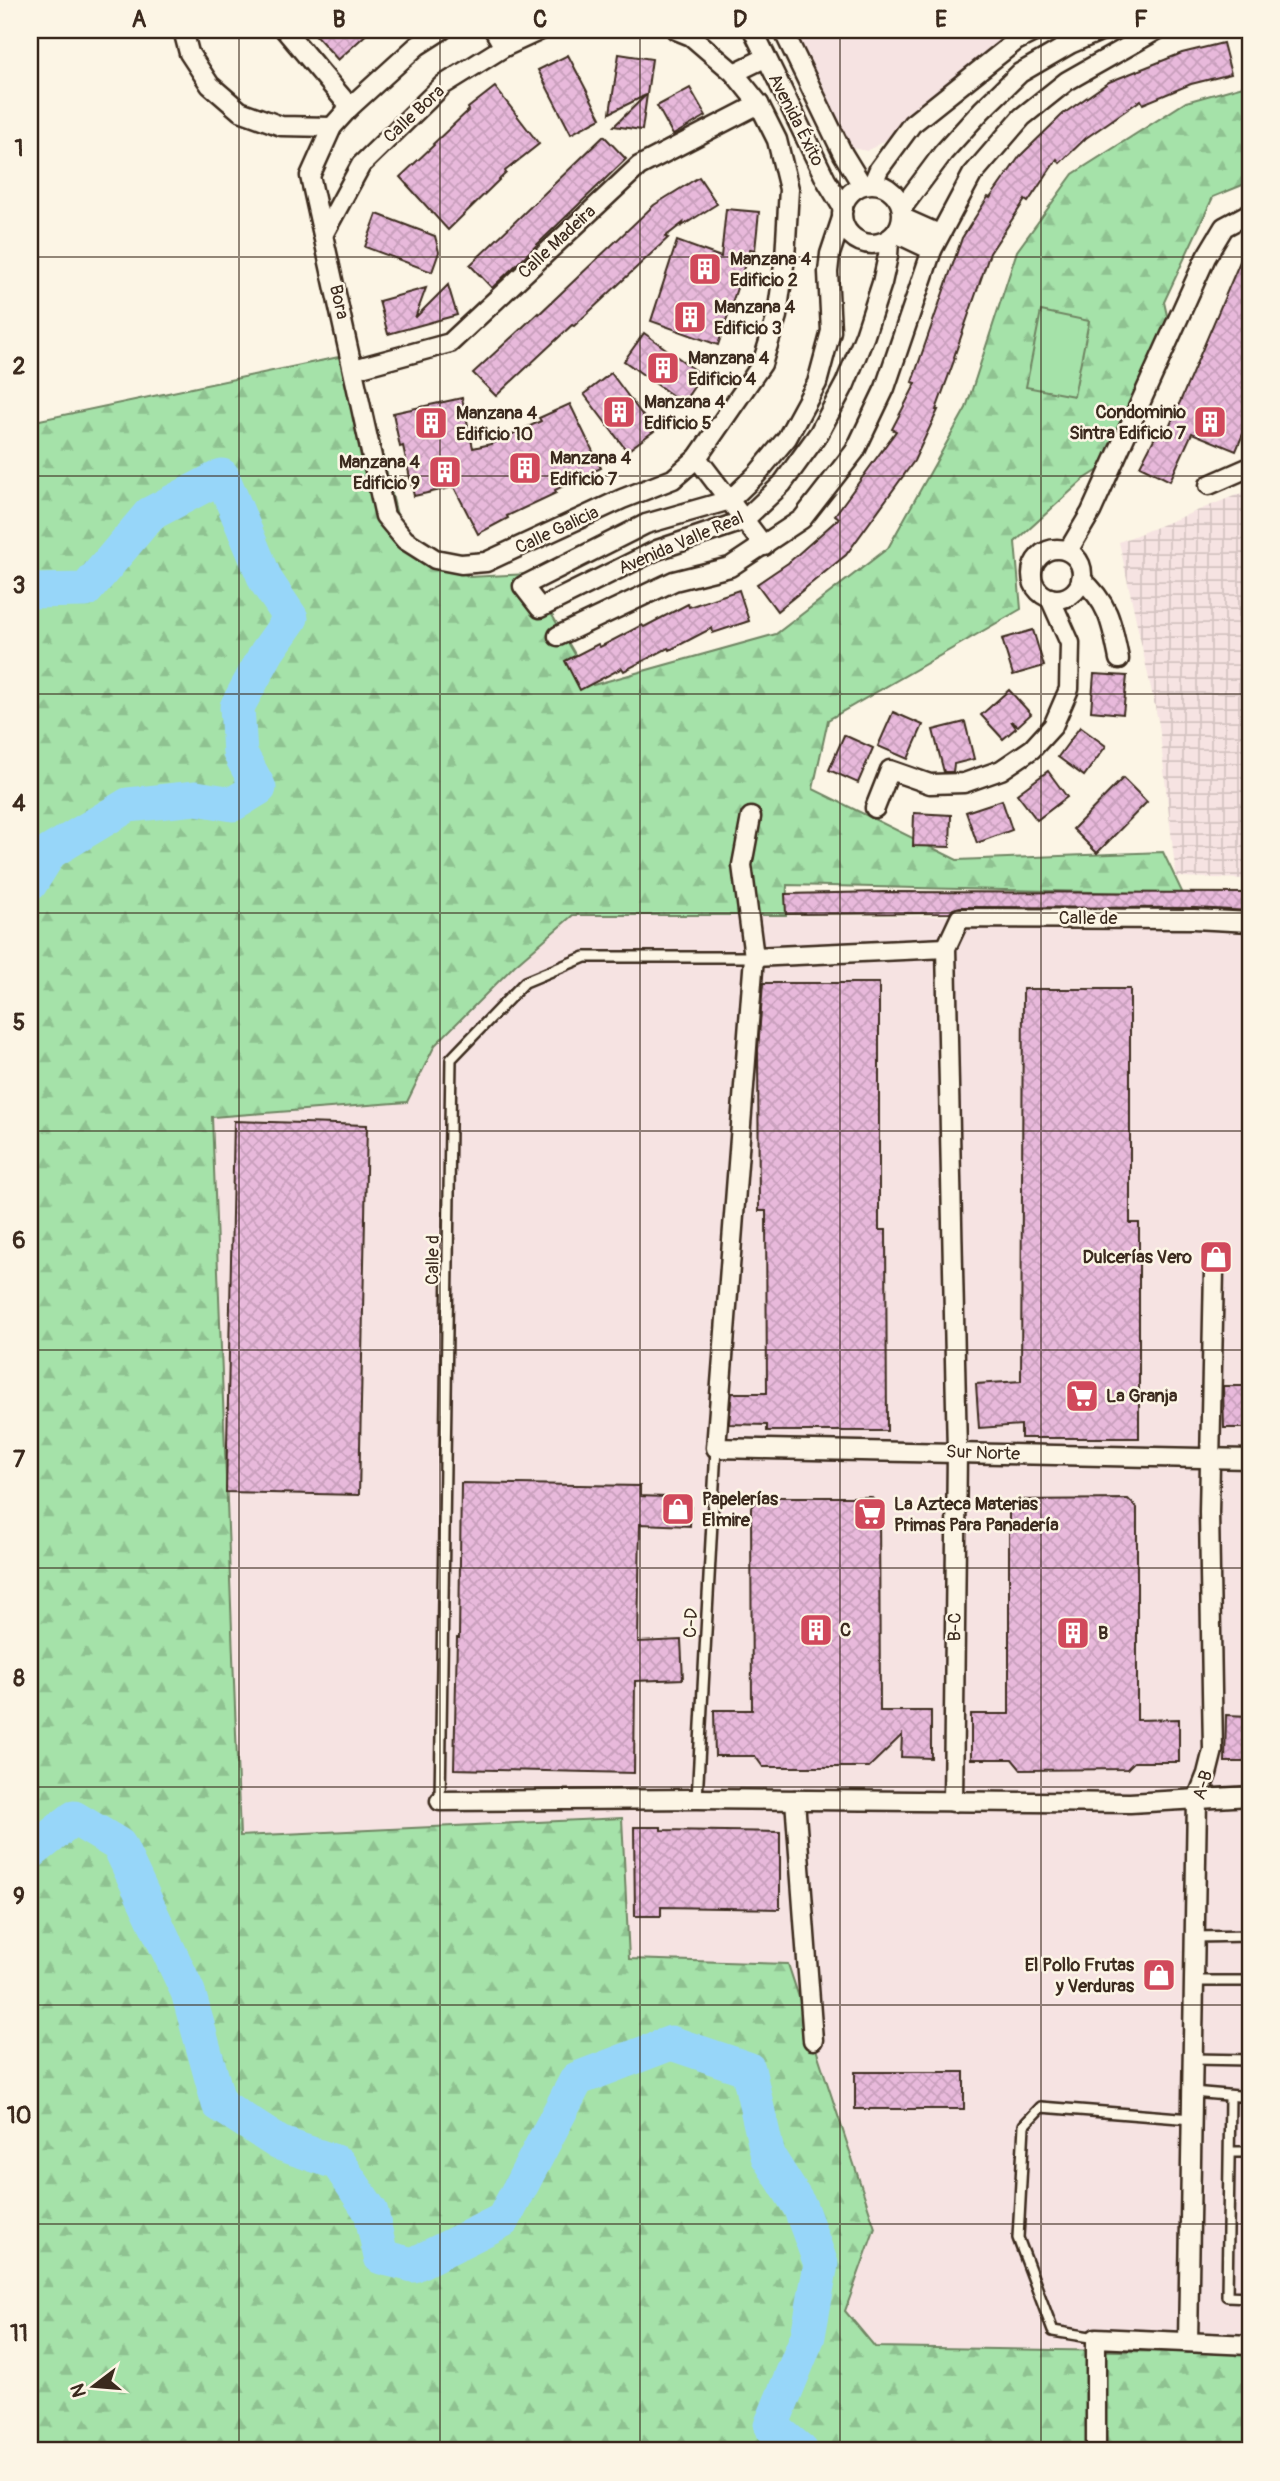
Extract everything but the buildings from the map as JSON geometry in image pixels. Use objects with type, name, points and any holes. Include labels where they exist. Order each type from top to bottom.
[{"type":"street","points":[[183,30],[189,53],[210,85],[240,111],[281,126],[332,127]]},
{"type":"street","points":[[285,30],[350,107]]},
{"type":"street","name":"Bora","points":[[405,540],[385,516],[310,176],[332,127],[350,107],[417,46],[442,30]]},
{"type":"street","points":[[494,30],[504,47]]},
{"type":"street","name":"Calle Bora","points":[[323,234],[361,165],[443,85],[504,47],[541,30]]},
{"type":"street","points":[[676,30],[691,36],[734,73],[759,104]]},
{"type":"street","name":"Avenida Éxito","points":[[753,30],[842,213]]},
{"type":"street","name":"Avenida Éxito","points":[[783,30],[843,154],[867,184]]},
{"type":"street","points":[[867,184],[892,190],[899,198],[897,225],[879,244],[860,242],[851,236],[842,213],[846,198],[867,184],[912,124],[1016,41],[1038,30]]},
{"type":"street","name":"Avenida Valle Real","points":[[842,213],[830,254],[828,272],[831,331],[817,383],[787,438],[757,474],[730,500],[646,524],[523,586],[540,608],[657,550],[743,521],[782,484],[819,433],[845,384],[865,335],[897,225],[943,153],[1020,73],[1070,44],[1103,30]]},
{"type":"street","points":[[558,636],[674,581],[730,567],[803,519],[855,451],[885,388],[935,242],[972,175],[1022,117],[1067,81],[1157,30]]},
{"type":"street","points":[[734,73],[765,58]]},
{"type":"street","name":"Calle Galicia","points":[[405,540],[435,559],[461,564],[486,562],[622,499],[673,479],[697,458],[762,364],[777,316],[786,258],[789,189],[777,140],[759,104]]},
{"type":"street","name":"Calle Madeira","points":[[354,369],[450,343],[639,166],[759,104]]},
{"type":"street","points":[[777,140],[802,130]]},
{"type":"street","points":[[1068,551],[1091,512],[1206,257],[1224,227],[1250,213]]},
{"type":"street","points":[[897,225],[935,242]]},
{"type":"street","points":[[697,458],[764,545]]},
{"type":"street","points":[[1209,485],[1250,467]]},
{"type":"street","points":[[875,808],[890,770],[930,784],[964,783],[1001,770],[1032,749],[1053,726],[1069,689],[1070,643],[1050,598],[1037,588],[1032,572],[1034,564],[1045,552],[1052,549],[1068,551],[1080,563],[1079,587],[1066,597],[1050,598]]},
{"type":"street","points":[[1081,579],[1097,592],[1111,618],[1119,659]]},
{"type":"street","points":[[716,1448],[754,957],[742,865],[751,817]]},
{"type":"street","name":"Calle de","points":[[946,948],[960,918],[1194,919],[1250,922]]},
{"type":"street","points":[[754,957],[946,948]]},
{"type":"street","name":"B-C","points":[[946,948],[957,1452],[953,1802]]},
{"type":"street","name":"A-B","points":[[1188,2342],[1197,1799],[1213,1750],[1209,1521],[1214,1270]]},
{"type":"street","name":"Sur Norte","points":[[716,1448],[1250,1459]]},
{"type":"street","points":[[440,1801],[697,1799],[1130,1803],[1250,1796]]},
{"type":"street","points":[[795,1800],[813,2040]]},
{"type":"street","points":[[1096,2451],[1096,2338],[1250,2345]]},
{"type":"lane","name":"Calle d","points":[[440,1801],[452,1059],[525,982],[586,957],[754,957]]},
{"type":"lane","name":"C-D","points":[[697,1799],[716,1448]]},
{"type":"lane","points":[[1195,1937],[1250,1936]]},
{"type":"lane","points":[[1195,1982],[1250,1981]]},
{"type":"lane","points":[[1193,2059],[1250,2060]]},
{"type":"lane","points":[[1192,2092],[1250,2097]]},
{"type":"lane","points":[[1230,2096],[1227,2296],[1250,2297]]},
{"type":"lane","points":[[1096,2338],[1053,2331],[1018,2238],[1024,2125],[1041,2107],[1192,2119]]},
{"type":"lane","points":[[1230,2152],[1250,2152]]},
{"type":"shaded area","points":[[790,30],[1000,30],[1007,39],[883,142],[867,151],[852,148]]},
{"type":"shaded area","points":[[1244,492],[1250,522],[1250,879],[1176,877],[1159,725],[1119,542]]},
{"type":"shaded area","points":[[573,915],[1250,917],[1250,2353],[875,2347],[845,2311],[875,2228],[629,1959],[621,1818],[239,1836],[212,1117],[407,1102],[435,1045],[515,965]]},
{"type":"green space","points":[[1250,84],[1250,182],[1213,197],[1164,302],[1170,329],[1103,467],[1083,480],[1015,542],[1021,609],[828,720],[813,789],[957,860],[1163,852],[1183,894],[787,885],[786,915],[573,915],[515,965],[435,1045],[407,1102],[212,1117],[240,1836],[622,1818],[629,1959],[788,1964],[875,2228],[845,2311],[875,2347],[1250,2353],[1250,2451],[30,2451],[30,422],[358,353],[401,532],[469,577],[528,574],[593,685],[776,634],[888,548],[966,408],[1017,251],[1073,174],[1186,102]]},
{"type":"green space","points":[[1041,311],[1089,321],[1074,396],[1026,387]]},
{"type":"waterway","points":[[30,591],[86,590],[150,514],[222,476],[266,581],[291,618],[267,652],[237,707],[240,753],[259,788],[233,804],[196,798],[128,805],[50,852],[30,884]]},
{"type":"waterway","points":[[30,1853],[74,1818],[119,1845],[188,1992],[219,2104],[279,2143],[338,2163],[371,2212],[381,2257],[413,2265],[503,2220],[577,2079],[671,2043],[748,2069],[768,2156],[800,2207],[821,2264],[808,2336],[771,2426],[801,2451]]},
{"type":"place","name":"Manzana 4 Edificio 2","points":[[705,269]]},
{"type":"place","name":"Manzana 4 Edificio 3","points":[[690,317]]},
{"type":"place","name":"Manzana 4 Edificio 4","points":[[663,368]]},
{"type":"place","name":"Manzana 4 Edificio 5","points":[[619,412]]},
{"type":"place","name":"Condominio Sintra Edificio 7","points":[[1210,422]]},
{"type":"place","name":"Manzana 4 Edificio 10","points":[[431,423]]},
{"type":"place","name":"Manzana 4 Edificio 7","points":[[525,468]]},
{"type":"place","name":"Manzana 4 Edificio 9","points":[[445,472]]},
{"type":"place","name":"Dulcerías Vero","points":[[1216,1257]]},
{"type":"place","name":"La Granja","points":[[1082,1396]]},
{"type":"place","name":"Papelerías Elmire","points":[[678,1509]]},
{"type":"place","name":"La Azteca Materias Primas Para Panadería","points":[[870,1514]]},
{"type":"place","name":"C","points":[[816,1630]]},
{"type":"place","name":"B","points":[[1073,1633]]},
{"type":"place","name":"El Pollo Frutas y Verduras","points":[[1159,1975]]}]
